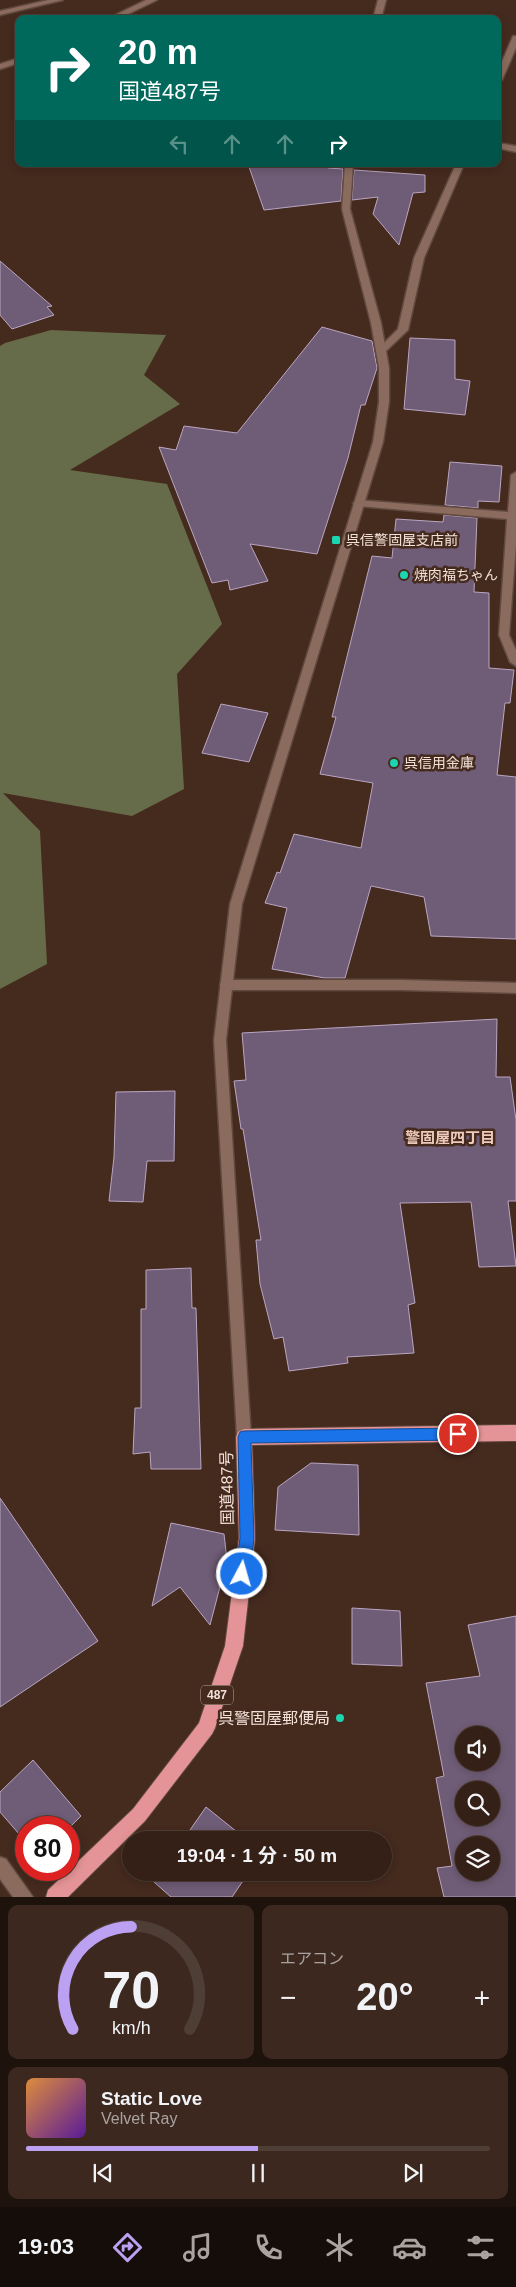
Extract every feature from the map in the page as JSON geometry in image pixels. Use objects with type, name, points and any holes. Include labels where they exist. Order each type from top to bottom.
[{"type":"highway","name":"国道487号","points":[[55,1897],[139,1815],[206,1728],[234,1646],[247,1538],[244,1437],[516,1433]]},
{"type":"street","points":[[0,13],[59,0]]},
{"type":"street","points":[[120,15],[153,0]]},
{"type":"street","points":[[378,15],[382,0]]},
{"type":"street","points":[[501,73],[516,38]]},
{"type":"street","points":[[0,67],[15,61]]},
{"type":"street","points":[[501,146],[516,149]]},
{"type":"street","points":[[244,1437],[220,1040],[236,904],[379,434],[384,402],[384,368],[381,351],[346,209],[349,167]]},
{"type":"street","points":[[381,351],[403,330],[419,258],[459,167]]},
{"type":"street","points":[[516,475],[504,635],[516,662]]},
{"type":"street","points":[[358,503],[513,516]]},
{"type":"street","points":[[226,985],[391,985],[516,988]]},
{"type":"street","points":[[0,1865],[24,1897]]},
{"type":"green space","points":[[51,330],[166,335],[144,375],[180,404],[70,470],[167,484],[222,624],[177,674],[184,789],[132,816],[3,793],[40,831],[47,964],[0,989],[0,346]]},
{"type":"building","points":[[249,167],[328,167],[343,169],[341,201],[264,210]]},
{"type":"building","points":[[354,170],[425,175],[425,192],[413,193],[399,245],[373,214],[378,197],[352,200]]},
{"type":"building","points":[[0,261],[52,306],[47,307],[54,315],[12,329],[0,315]]},
{"type":"building","points":[[322,327],[372,341],[377,368],[365,405],[361,405],[348,458],[317,554],[250,544],[268,581],[230,590],[228,580],[212,583],[159,447],[176,450],[184,426],[237,433]]},
{"type":"building","points":[[410,338],[455,340],[455,379],[470,381],[465,415],[404,409]]},
{"type":"building","points":[[450,462],[502,466],[499,502],[478,501],[478,508],[445,505]]},
{"type":"building","points":[[444,515],[477,518],[474,592],[489,593],[489,668],[514,670],[510,703],[505,703],[497,775],[516,777],[516,939],[431,936],[424,897],[371,886],[345,978],[325,978],[272,969],[287,908],[265,903],[277,872],[280,873],[294,834],[361,848],[373,783],[320,774],[336,717],[332,717],[372,556],[392,558],[396,519],[443,522]]},
{"type":"building","points":[[221,704],[268,713],[249,762],[202,753]]},
{"type":"building","points":[[497,1019],[496,1077],[510,1077],[516,1120],[516,1201],[508,1201],[516,1266],[479,1267],[471,1202],[400,1203],[415,1303],[408,1305],[414,1353],[347,1357],[348,1363],[289,1371],[283,1337],[274,1339],[260,1284],[256,1240],[261,1240],[234,1081],[246,1080],[242,1033]]},
{"type":"building","points":[[175,1091],[174,1161],[147,1161],[143,1202],[109,1201],[114,1157],[116,1092]]},
{"type":"building","points":[[191,1268],[192,1308],[196,1308],[201,1469],[151,1469],[150,1452],[133,1454],[135,1408],[141,1408],[141,1309],[146,1309],[146,1270]]},
{"type":"building","points":[[311,1463],[358,1465],[359,1535],[275,1530],[278,1487]]},
{"type":"building","points":[[0,1498],[98,1641],[0,1707]]},
{"type":"building","points":[[171,1523],[224,1534],[227,1560],[210,1625],[180,1587],[152,1606]]},
{"type":"building","points":[[352,1608],[400,1611],[402,1666],[352,1664]]},
{"type":"building","points":[[516,1616],[516,1897],[444,1897],[437,1868],[452,1866],[436,1778],[444,1776],[426,1683],[480,1676],[468,1625]]},
{"type":"building","points":[[33,1760],[81,1816],[15,1816],[15,1829],[0,1812],[0,1792]]},
{"type":"building","points":[[206,1807],[236,1831],[189,1831]]},
{"type":"building","points":[[243,1881],[232,1897],[171,1897],[154,1882]]},
{"type":"place","name":"呉信警固屋支店前","points":[[336,540]]},
{"type":"place","name":"焼肉福ちゃん","points":[[404,575]]},
{"type":"place","name":"呉信用金庫","points":[[394,763]]},
{"type":"place","name":"呉警固屋郵便局","points":[[340,1718]]},
{"type":"district","name":"警固屋四丁目","points":[[450,1137]]},
{"type":"route","points":[[242,1574],[247,1538],[244,1437],[458,1434]]}]
